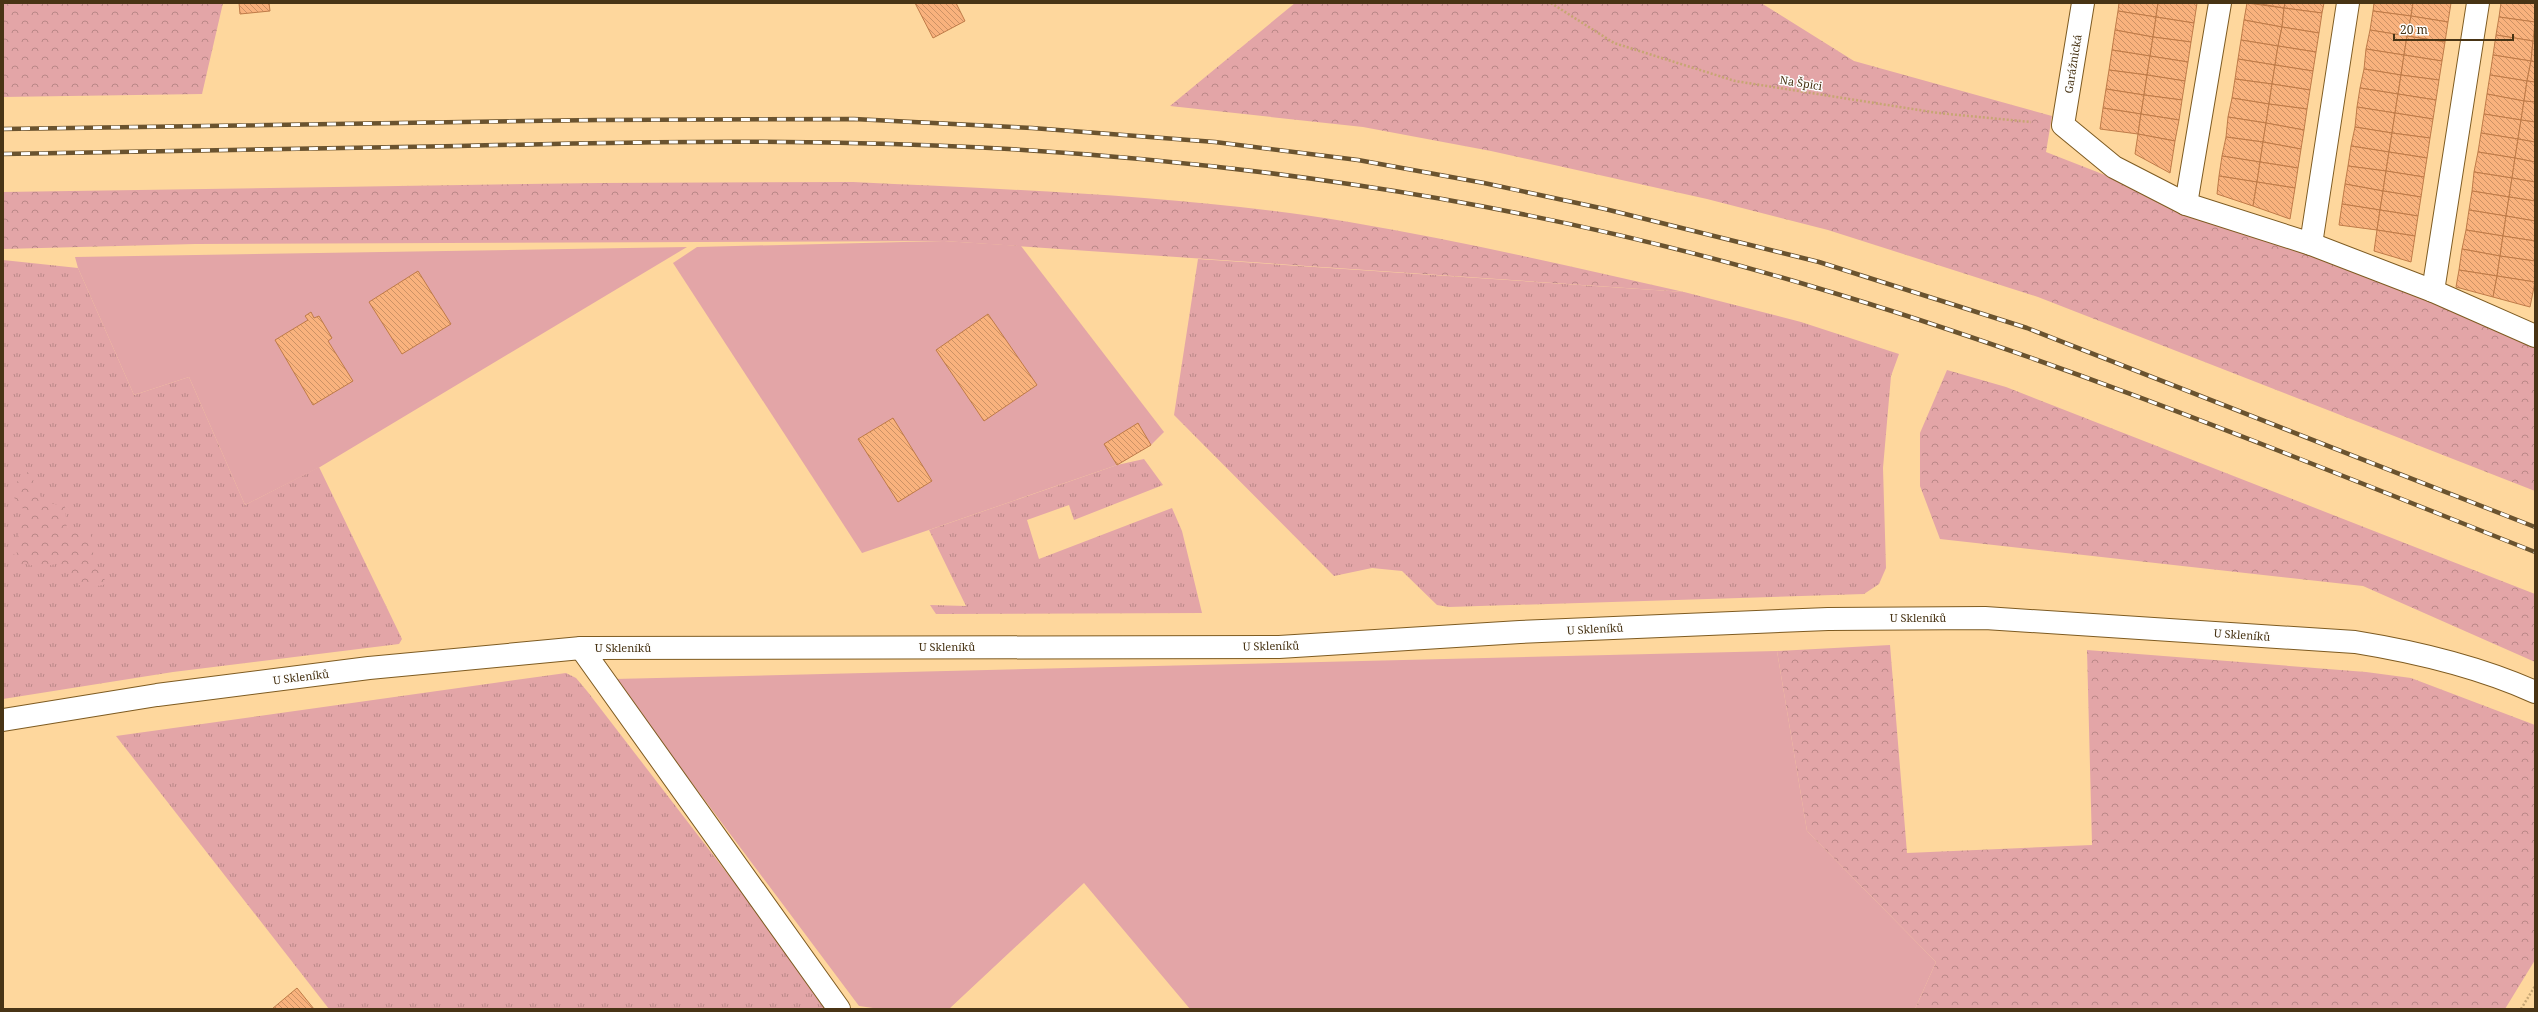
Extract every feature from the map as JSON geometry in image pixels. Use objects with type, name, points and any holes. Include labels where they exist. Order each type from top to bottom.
[{"type":"street","name":"Garážnická","points":[[2063,125],[2083,3]]},
{"type":"street","points":[[2186,204],[2220,3]]},
{"type":"street","points":[[2311,244],[2348,3]]},
{"type":"street","points":[[2433,291],[2478,3]]},
{"type":"street","points":[[2063,125],[2114,167],[2186,204],[2311,244],[2433,291],[2535,336]]},
{"type":"street","name":"U Skleníků","points":[[3,720],[157,695],[369,668],[581,648],[1279,647],[1520,632],[1828,619],[1985,618],[2355,642],[2412,651],[2503,678],[2535,692]]},
{"type":"street","points":[[581,648],[839,1009]]},
{"type":"path","name":"Na Špici","points":[[1551,3],[1614,43],[1735,81],[1938,113],[2063,125]]},
{"type":"path","points":[[2521,1009],[2535,986]]},
{"type":"green space","points":[[3,3],[223,3],[202,94],[3,97]]},
{"type":"green space","points":[[1295,3],[1761,3],[1854,61],[2052,116],[2046,152],[2535,343],[2535,491],[2038,297],[1828,230],[1707,199],[1491,151],[1363,127],[1170,106]]},
{"type":"green space","points":[[853,182],[1102,195],[1226,205],[1288,213],[1433,237],[1684,292],[944,241],[195,244],[3,249],[3,192],[599,183]]},
{"type":"green space","points":[[944,241],[1021,246],[1164,432],[1151,445],[1117,465],[862,553],[673,263],[697,247]]},
{"type":"green space","points":[[687,247],[320,467],[245,505],[189,377],[134,395],[78,268],[75,257]]},
{"type":"green space","points":[[1198,259],[1684,292],[1801,322],[1899,354],[1891,376],[1883,468],[1886,568],[1879,584],[1864,594],[1449,607],[1437,605],[1402,571],[1372,568],[1334,576],[1174,415]]},
{"type":"green space","points":[[3,260],[78,268],[134,395],[189,377],[245,505],[319,467],[402,639],[399,644],[173,672],[3,699]]},
{"type":"green space","points":[[1947,370],[2006,387],[2535,594],[2535,662],[2363,586],[1940,539],[1920,486],[1920,433]]},
{"type":"green space","points":[[1144,459],[1163,485],[1074,520],[1069,505],[1027,520],[1039,559],[1172,508],[1182,531],[1202,613],[936,614],[930,605],[966,606],[929,530],[1117,465]]},
{"type":"green space","points":[[29,471],[43,502],[65,506],[67,532],[90,530],[94,559],[107,584],[83,589],[59,563],[40,568],[24,563],[18,569],[11,557],[20,550],[18,532],[28,515],[8,490]]},
{"type":"green space","points":[[1890,645],[1907,853],[2092,845],[2087,650],[2366,672],[2411,678],[2535,725],[2535,960],[2505,1009],[1915,1009],[1936,962],[1807,831],[1777,651]]},
{"type":"green space","points":[[1777,651],[1807,831],[1936,962],[1915,1009],[1190,1009],[1084,883],[949,1009],[880,1009],[859,1006],[614,679]]},
{"type":"green space","points":[[566,673],[576,678],[587,691],[817,990],[828,1009],[329,1009],[116,736]]},
{"type":"building","points":[[239,3],[269,3],[270,11],[240,14]]},
{"type":"building","points":[[915,3],[956,3],[965,21],[933,38]]},
{"type":"building","points":[[2119,3],[2158,3],[2156,17],[2118,11]]},
{"type":"building","points":[[2158,3],[2197,3],[2194,23],[2156,17]]},
{"type":"building","points":[[2247,3],[2284,8],[2282,27],[2244,20]]},
{"type":"building","points":[[2255,3],[2285,3],[2284,8]]},
{"type":"building","points":[[2285,3],[2324,3],[2322,13],[2284,8]]},
{"type":"building","points":[[2374,3],[2413,3],[2411,16],[2373,11]]},
{"type":"building","points":[[2413,3],[2451,3],[2448,22],[2411,16]]},
{"type":"building","points":[[2501,3],[2535,3],[2535,22],[2499,17]]},
{"type":"building","points":[[2284,8],[2322,13],[2319,33],[2282,27]]},
{"type":"building","points":[[2118,11],[2156,17],[2153,37],[2115,30]]},
{"type":"building","points":[[2373,11],[2411,16],[2407,36],[2370,30]]},
{"type":"building","points":[[2411,16],[2448,22],[2445,42],[2407,36]]},
{"type":"building","points":[[2156,17],[2194,23],[2191,42],[2153,37]]},
{"type":"building","points":[[2499,17],[2535,22],[2533,41],[2496,35]]},
{"type":"building","points":[[2244,20],[2282,27],[2278,46],[2241,40]]},
{"type":"building","points":[[2282,27],[2319,33],[2316,52],[2278,46]]},
{"type":"building","points":[[2115,30],[2153,37],[2150,56],[2112,50]]},
{"type":"building","points":[[2370,30],[2407,36],[2404,55],[2366,49]]},
{"type":"building","points":[[2496,35],[2533,41],[2531,61],[2493,55]]},
{"type":"building","points":[[2407,36],[2445,42],[2442,61],[2404,55]]},
{"type":"building","points":[[2153,37],[2191,42],[2188,62],[2150,56]]},
{"type":"building","points":[[2241,40],[2278,46],[2275,65],[2238,59]]},
{"type":"building","points":[[2533,41],[2535,41],[2535,62],[2531,61]]},
{"type":"building","points":[[2278,46],[2316,52],[2313,71],[2275,65]]},
{"type":"building","points":[[2366,49],[2404,55],[2401,75],[2364,69]]},
{"type":"building","points":[[2112,50],[2150,56],[2147,75],[2109,70]]},
{"type":"building","points":[[2404,55],[2442,61],[2439,80],[2401,75]]},
{"type":"building","points":[[2493,55],[2531,61],[2527,81],[2490,75]]},
{"type":"building","points":[[2150,56],[2188,62],[2185,81],[2147,75]]},
{"type":"building","points":[[2238,59],[2275,65],[2272,84],[2235,79]]},
{"type":"building","points":[[2531,61],[2535,62],[2535,82],[2527,81]]},
{"type":"building","points":[[2275,65],[2313,71],[2310,90],[2272,84]]},
{"type":"building","points":[[2364,69],[2401,75],[2398,94],[2360,88]]},
{"type":"building","points":[[2109,70],[2147,75],[2144,95],[2106,89]]},
{"type":"building","points":[[2147,75],[2185,81],[2182,100],[2144,95]]},
{"type":"building","points":[[2401,75],[2439,80],[2436,100],[2398,94]]},
{"type":"building","points":[[2490,75],[2527,81],[2524,101],[2487,94]]},
{"type":"building","points":[[2235,79],[2272,84],[2269,104],[2232,98]]},
{"type":"building","points":[[2527,81],[2535,82],[2535,102],[2524,101]]},
{"type":"building","points":[[2272,84],[2310,90],[2307,109],[2269,104]]},
{"type":"building","points":[[2360,88],[2398,94],[2395,113],[2357,107]]},
{"type":"building","points":[[2106,89],[2144,95],[2141,114],[2103,108]]},
{"type":"building","points":[[2398,94],[2436,100],[2433,119],[2395,113]]},
{"type":"building","points":[[2487,94],[2524,101],[2521,120],[2484,114]]},
{"type":"building","points":[[2144,95],[2182,100],[2179,120],[2141,114]]},
{"type":"building","points":[[2232,98],[2269,104],[2266,123],[2228,117]]},
{"type":"building","points":[[2524,101],[2535,102],[2535,122],[2521,120]]},
{"type":"building","points":[[2269,104],[2307,109],[2304,130],[2266,123]]},
{"type":"building","points":[[2357,107],[2395,113],[2392,133],[2355,127]]},
{"type":"building","points":[[2103,108],[2141,114],[2138,134],[2100,129]]},
{"type":"building","points":[[2395,113],[2433,119],[2430,138],[2392,133]]},
{"type":"building","points":[[2141,114],[2179,120],[2175,141],[2138,134]]},
{"type":"building","points":[[2484,114],[2521,120],[2518,139],[2481,133]]},
{"type":"building","points":[[2228,117],[2266,123],[2263,142],[2226,137]]},
{"type":"building","points":[[2521,120],[2535,122],[2535,142],[2518,139]]},
{"type":"building","points":[[2266,123],[2304,130],[2301,149],[2263,142]]},
{"type":"building","points":[[2355,127],[2392,133],[2389,152],[2351,146]]},
{"type":"building","points":[[2392,133],[2430,138],[2427,158],[2389,152]]},
{"type":"building","points":[[2481,133],[2518,139],[2515,158],[2478,152]]},
{"type":"building","points":[[2138,134],[2175,141],[2170,173],[2135,154]]},
{"type":"building","points":[[2226,137],[2263,142],[2260,162],[2222,156]]},
{"type":"building","points":[[2518,139],[2535,142],[2535,162],[2515,158]]},
{"type":"building","points":[[2263,142],[2301,149],[2298,168],[2260,162]]},
{"type":"building","points":[[2351,146],[2389,152],[2386,171],[2348,166]]},
{"type":"building","points":[[2389,152],[2427,158],[2424,177],[2386,171]]},
{"type":"building","points":[[2478,152],[2515,158],[2512,178],[2474,172]]},
{"type":"building","points":[[2222,156],[2260,162],[2257,182],[2219,176]]},
{"type":"building","points":[[2515,158],[2535,162],[2535,182],[2512,178]]},
{"type":"building","points":[[2260,162],[2298,168],[2295,188],[2257,182]]},
{"type":"building","points":[[2348,166],[2386,171],[2383,191],[2345,184]]},
{"type":"building","points":[[2386,171],[2424,177],[2421,197],[2383,191]]},
{"type":"building","points":[[2474,172],[2512,178],[2509,197],[2472,191]]},
{"type":"building","points":[[2219,176],[2257,182],[2253,206],[2217,194]]},
{"type":"building","points":[[2512,178],[2535,182],[2535,201],[2509,197]]},
{"type":"building","points":[[2257,182],[2295,188],[2290,219],[2253,206]]},
{"type":"building","points":[[2345,184],[2383,191],[2380,210],[2342,204]]},
{"type":"building","points":[[2383,191],[2421,197],[2418,216],[2380,210]]},
{"type":"building","points":[[2472,191],[2509,197],[2506,216],[2469,210]]},
{"type":"building","points":[[2509,197],[2535,201],[2535,221],[2506,216]]},
{"type":"building","points":[[2342,204],[2380,210],[2377,230],[2339,225]]},
{"type":"building","points":[[2380,210],[2418,216],[2415,236],[2377,230]]},
{"type":"building","points":[[2469,210],[2506,216],[2503,236],[2466,230]]},
{"type":"building","points":[[2506,216],[2535,221],[2535,241],[2503,236]]},
{"type":"building","points":[[2377,230],[2415,236],[2411,262],[2374,251]]},
{"type":"building","points":[[2466,230],[2503,236],[2500,256],[2462,249]]},
{"type":"building","points":[[2503,236],[2535,241],[2535,261],[2500,256]]},
{"type":"building","points":[[2462,249],[2500,256],[2497,276],[2459,270]]},
{"type":"building","points":[[2500,256],[2535,261],[2535,282],[2497,276]]},
{"type":"building","points":[[2459,270],[2497,276],[2493,297],[2456,287]]},
{"type":"building","points":[[418,271],[451,324],[402,354],[369,302]]},
{"type":"building","points":[[2497,276],[2535,282],[2530,307],[2493,297]]},
{"type":"building","points":[[311,312],[314,318],[319,316],[332,338],[328,341],[353,381],[313,405],[275,340],[308,320],[305,316]]},
{"type":"building","points":[[988,314],[1037,385],[984,421],[936,350]]},
{"type":"building","points":[[893,418],[932,481],[898,502],[858,439]]},
{"type":"building","points":[[1138,423],[1151,445],[1117,465],[1104,444]]},
{"type":"building","points":[[297,988],[314,1009],[272,1009]]},
{"type":"railway","points":[[3,129],[598,120],[854,119],[1032,128],[1215,142],[1358,160],[1484,183],[1605,209],[1819,262],[2027,328],[2535,527]]},
{"type":"railway","points":[[3,154],[654,142],[850,143],[977,147],[1104,156],[1230,168],[1414,194],[1471,204],[1586,228],[1701,255],[1906,315],[2087,378],[2178,412],[2535,552]]}]
